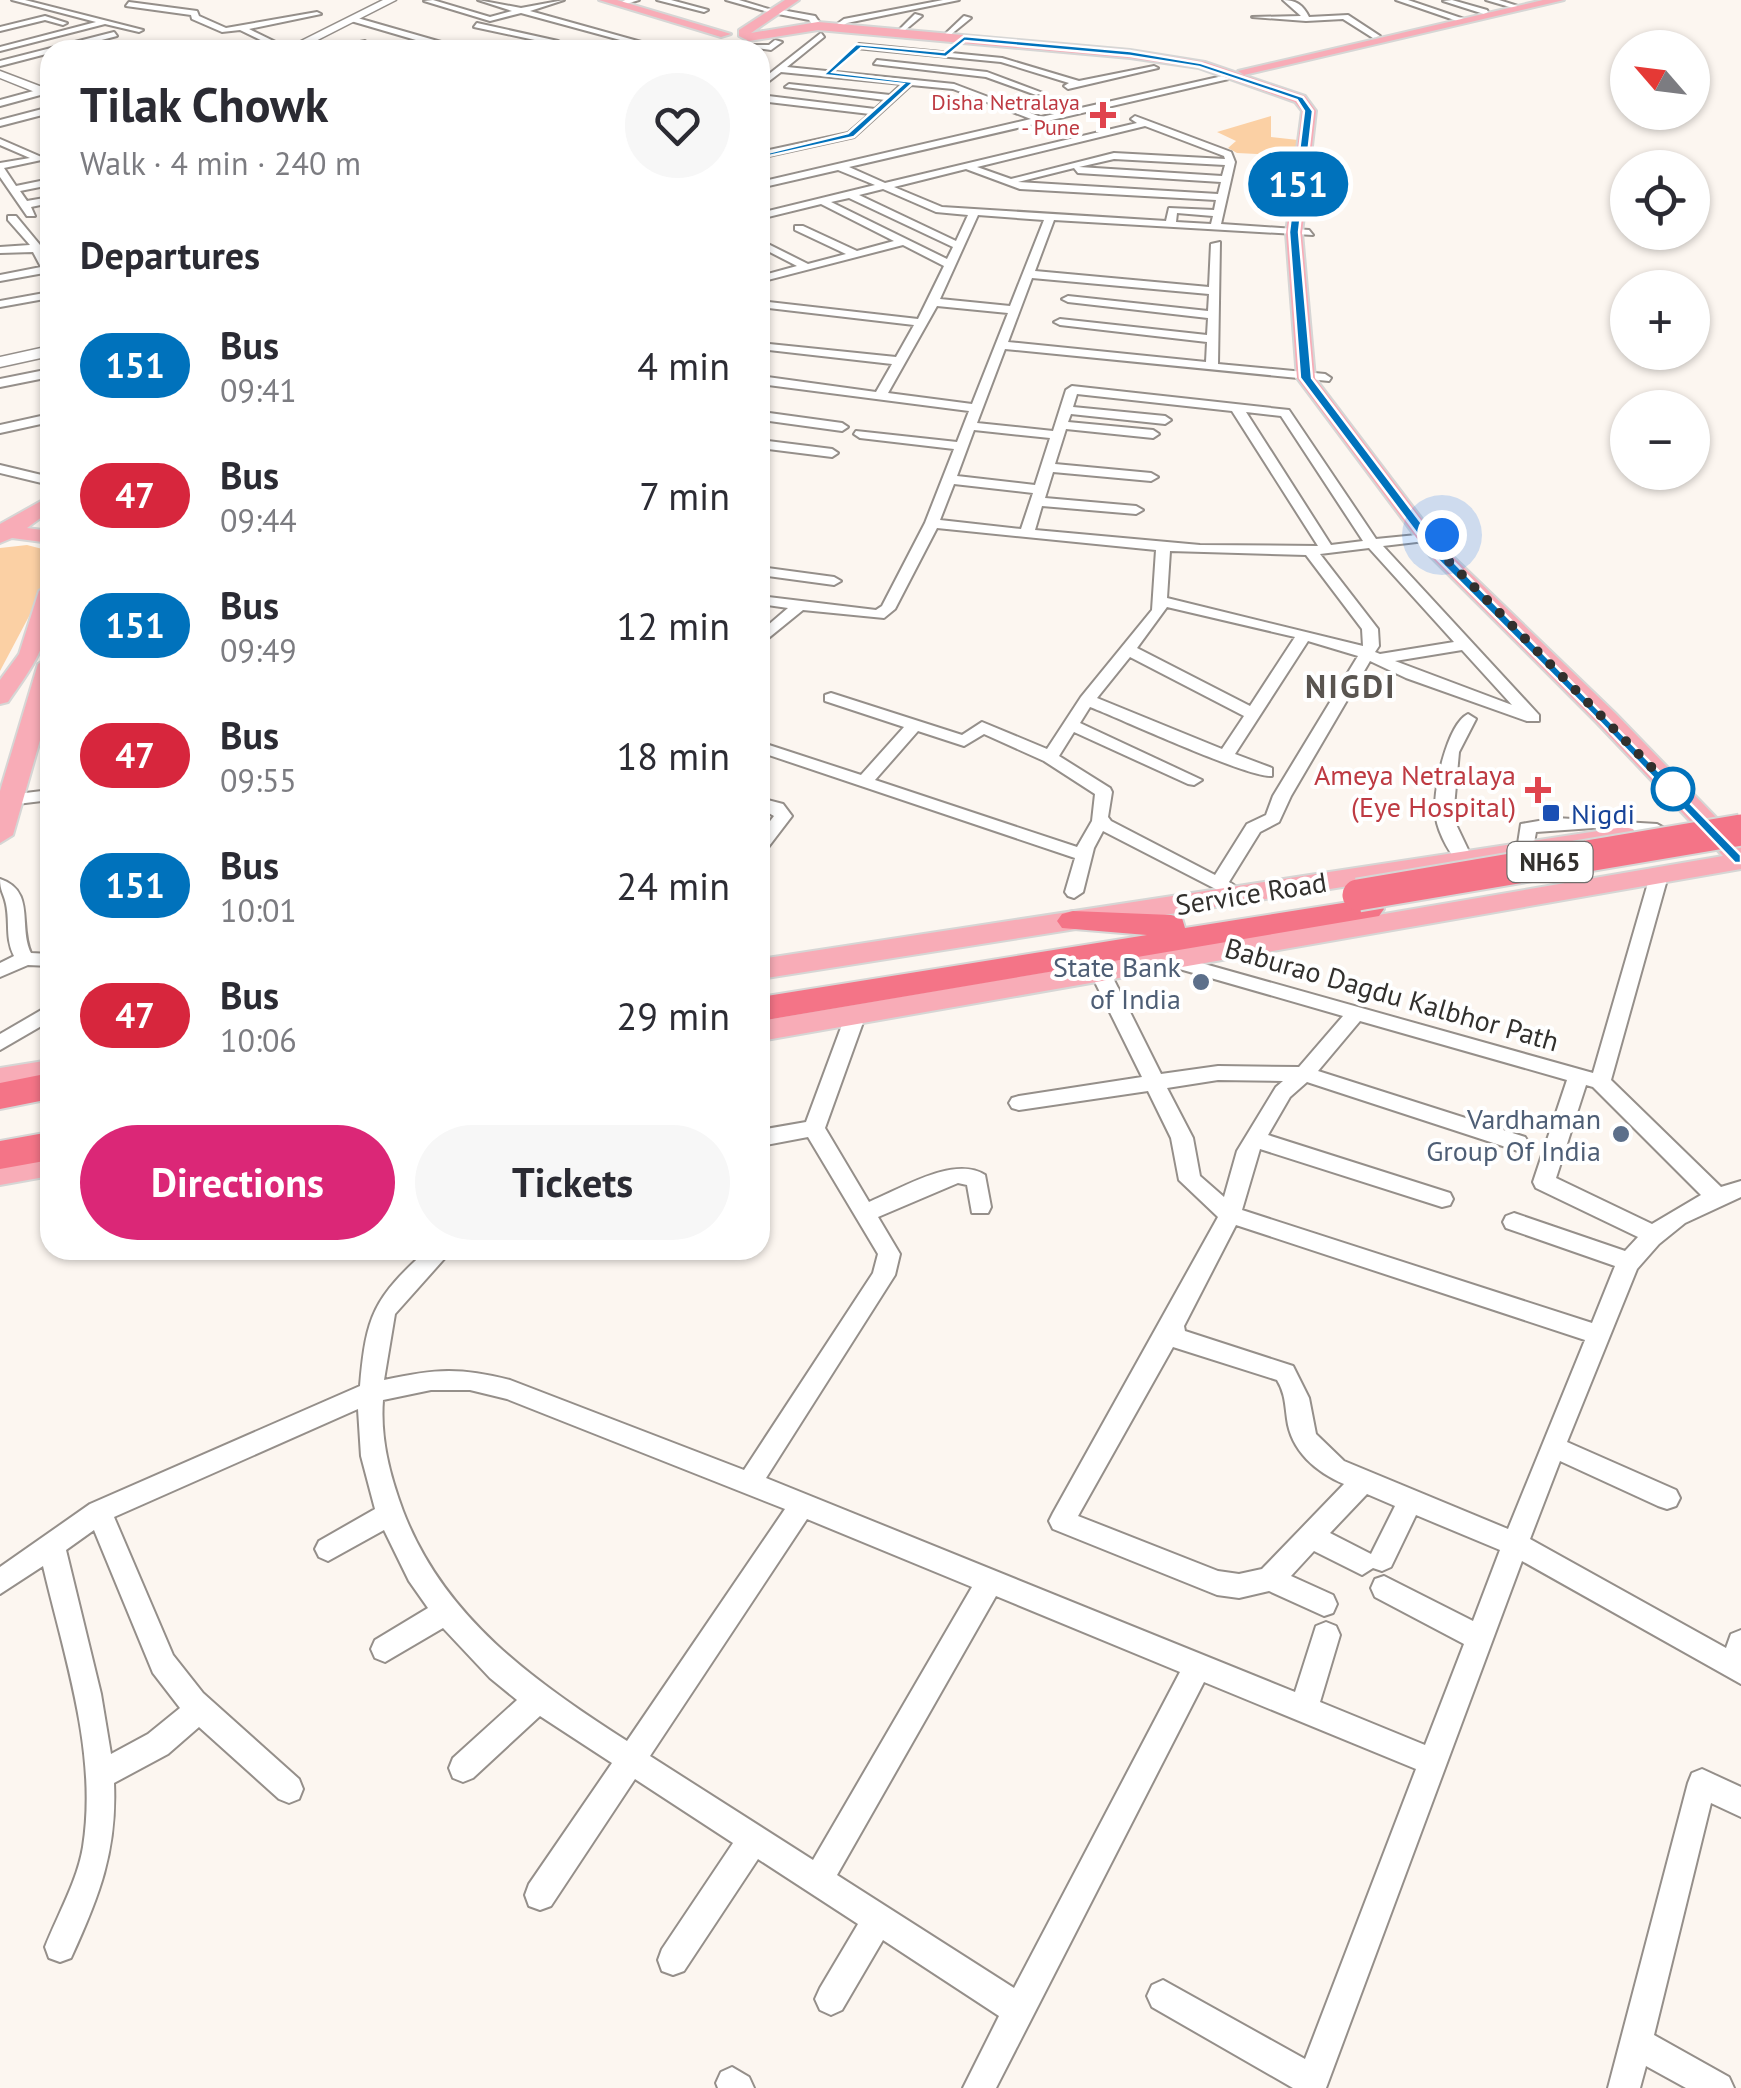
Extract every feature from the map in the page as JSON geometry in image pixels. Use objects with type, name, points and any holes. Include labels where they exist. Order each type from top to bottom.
[{"type":"highway","name":"NH65","points":[[1174,941],[1732,827]]},
{"type":"highway","points":[[770,988],[1081,936],[1174,941]]},
{"type":"highway","points":[[770,1007],[1081,936],[1174,941]]},
{"type":"highway","points":[[0,1096],[40,1088]]},
{"type":"highway","points":[[0,1119],[40,1112]]},
{"type":"highway","points":[[0,1136],[40,1130]]},
{"type":"highway","points":[[0,1155],[40,1148]]},
{"type":"main road","points":[[605,0],[736,37],[839,25],[1130,54],[1234,74],[1317,102],[1319,136],[1302,233],[1321,368],[1316,378],[1433,536],[1732,827],[1741,860],[1659,876],[1174,941]]},
{"type":"main road","points":[[736,37],[773,5],[793,0]]},
{"type":"main road","points":[[1234,74],[1376,36],[1461,19],[1487,6],[1558,0]]},
{"type":"main road","points":[[626,1],[736,37]]},
{"type":"main road","points":[[1210,63],[1234,74],[1526,3]]},
{"type":"main road","points":[[839,25],[1147,53],[1210,63],[1270,62]]},
{"type":"main road","points":[[2,530],[40,494]]},
{"type":"main road","points":[[2,530],[40,508]]},
{"type":"main road","points":[[2,530],[40,536]]},
{"type":"main road","points":[[0,697],[40,659]]},
{"type":"main road","points":[[0,760],[40,659]]},
{"type":"main road","points":[[0,835],[40,659]]},
{"type":"main road","name":"Service Road","points":[[770,968],[1081,936],[1229,890],[1657,830],[1732,827]]},
{"type":"main road","points":[[770,1029],[856,1014],[1081,936]]},
{"type":"main road","points":[[0,1079],[40,1072]]},
{"type":"main road","points":[[0,1173],[40,1166]]},
{"type":"street","points":[[16,0],[139,30]]},
{"type":"street","points":[[303,40],[390,0]]},
{"type":"street","points":[[482,0],[629,40]]},
{"type":"street","points":[[545,40],[473,24],[560,0]]},
{"type":"street","points":[[661,0],[704,10]]},
{"type":"street","points":[[730,0],[773,5],[820,28],[770,76]]},
{"type":"street","points":[[906,0],[928,5]]},
{"type":"street","points":[[839,25],[955,0]]},
{"type":"street","points":[[1286,0],[1301,9],[1306,18]]},
{"type":"street","points":[[1400,0],[1461,19]]},
{"type":"street","points":[[1444,0],[1487,6]]},
{"type":"street","points":[[428,1],[490,19]]},
{"type":"street","points":[[118,7],[136,2],[158,15],[174,8],[226,30],[240,24],[254,26],[318,14]]},
{"type":"street","points":[[12,12],[24,10]]},
{"type":"street","points":[[80,16],[107,10]]},
{"type":"street","points":[[262,15],[278,21]]},
{"type":"street","points":[[877,27],[893,15]]},
{"type":"street","points":[[351,16],[428,40]]},
{"type":"street","points":[[901,29],[918,16]]},
{"type":"street","points":[[1256,16],[1344,17],[1376,36]]},
{"type":"street","points":[[44,18],[66,25],[0,38],[44,18]]},
{"type":"street","points":[[946,34],[967,18]]},
{"type":"street","points":[[0,38],[105,22]]},
{"type":"street","points":[[240,24],[280,40]]},
{"type":"street","points":[[91,40],[114,34]]},
{"type":"street","points":[[946,54],[965,37]]},
{"type":"street","points":[[844,58],[862,43],[1016,63],[1080,84]]},
{"type":"street","points":[[0,64],[40,53]]},
{"type":"street","points":[[877,62],[987,75],[1039,93]]},
{"type":"street","points":[[826,74],[835,66]]},
{"type":"street","points":[[770,154],[846,137],[926,68]]},
{"type":"street","points":[[997,102],[1154,68]]},
{"type":"street","points":[[778,69],[964,90],[1041,120]]},
{"type":"street","points":[[770,183],[1234,74]]},
{"type":"street","points":[[2,77],[40,91]]},
{"type":"street","points":[[0,91],[25,85]]},
{"type":"street","points":[[789,86],[894,98]]},
{"type":"street","points":[[0,103],[40,94]]},
{"type":"street","points":[[770,99],[879,112]]},
{"type":"street","points":[[1104,106],[1228,154],[1230,162],[1215,226]]},
{"type":"street","points":[[0,123],[40,113]]},
{"type":"street","points":[[28,116],[40,121]]},
{"type":"street","points":[[770,213],[1147,123]]},
{"type":"street","points":[[884,141],[909,151]]},
{"type":"street","points":[[0,142],[6,148],[40,159]]},
{"type":"street","points":[[1005,182],[1114,156],[1230,162]]},
{"type":"street","points":[[0,170],[40,160]]},
{"type":"street","points":[[0,170],[40,166]]},
{"type":"street","points":[[966,166],[1020,186],[1222,198]]},
{"type":"street","points":[[32,167],[40,174]]},
{"type":"street","points":[[840,167],[940,210],[1302,233]]},
{"type":"street","points":[[1056,169],[1226,179]]},
{"type":"street","points":[[0,170],[27,210]]},
{"type":"street","points":[[13,188],[40,182]]},
{"type":"street","points":[[849,194],[959,246]]},
{"type":"street","points":[[847,213],[943,194]]},
{"type":"street","points":[[822,200],[950,266]]},
{"type":"street","points":[[40,204],[6,218],[33,244],[40,257]]},
{"type":"street","points":[[1089,220],[1092,204]]},
{"type":"street","points":[[27,210],[40,211]]},
{"type":"street","points":[[1170,224],[1173,210],[1218,213]]},
{"type":"street","points":[[880,396],[933,302],[974,213]]},
{"type":"street","points":[[770,601],[879,616],[888,609],[932,522],[1050,218]]},
{"type":"street","points":[[799,228],[855,254]]},
{"type":"street","points":[[0,250],[40,241]]},
{"type":"street","points":[[770,276],[904,242]]},
{"type":"street","points":[[33,244],[40,245]]},
{"type":"street","points":[[1212,368],[1216,244]]},
{"type":"street","points":[[770,248],[806,268]]},
{"type":"street","points":[[0,278],[40,273]]},
{"type":"street","points":[[1028,274],[1214,291]]},
{"type":"street","points":[[0,304],[40,297]]},
{"type":"street","points":[[1068,300],[1214,315]]},
{"type":"street","points":[[933,302],[1013,310]]},
{"type":"street","points":[[770,305],[922,323]]},
{"type":"street","points":[[1060,322],[1213,339]]},
{"type":"street","points":[[999,345],[1316,378]]},
{"type":"street","points":[[770,347],[902,362]]},
{"type":"street","points":[[0,362],[40,353]]},
{"type":"street","points":[[0,383],[40,378]]},
{"type":"street","points":[[1026,533],[1072,390],[1285,413],[1372,543],[1532,718],[1449,690],[1372,656],[1304,635],[1160,601]]},
{"type":"street","points":[[772,403],[803,391],[974,408]]},
{"type":"street","points":[[772,403],[842,426]]},
{"type":"street","points":[[0,416],[40,407]]},
{"type":"street","points":[[831,698],[964,741],[982,727],[1050,757],[1104,792],[1099,818],[1102,822],[1229,890],[1253,828],[1273,818],[1372,656],[1370,630],[1236,407]]},
{"type":"street","points":[[0,429],[40,420]]},
{"type":"street","points":[[967,426],[1164,420]]},
{"type":"street","points":[[1061,424],[1153,434]]},
{"type":"street","points":[[860,434],[959,446]]},
{"type":"street","points":[[770,445],[832,453]]},
{"type":"street","points":[[1047,468],[1151,477]]},
{"type":"street","points":[[0,470],[40,481]]},
{"type":"street","points":[[947,480],[1136,510]]},
{"type":"street","points":[[932,522],[1163,546],[1319,550],[1433,536]]},
{"type":"street","points":[[1050,757],[1087,700],[1159,611],[1163,546]]},
{"type":"street","points":[[770,572],[834,582]]},
{"type":"street","points":[[770,631],[800,605]]},
{"type":"street","points":[[1226,756],[1304,635]]},
{"type":"street","points":[[1372,656],[1468,644]]},
{"type":"street","points":[[1126,649],[1253,714]]},
{"type":"street","points":[[1087,700],[1266,772]]},
{"type":"street","points":[[1464,860],[1444,818],[1451,752],[1468,718]]},
{"type":"street","points":[[1072,725],[1194,780]]},
{"type":"street","points":[[864,782],[914,726]]},
{"type":"street","points":[[770,750],[1083,855]]},
{"type":"street","points":[[9,800],[40,796]]},
{"type":"street","points":[[770,806],[784,816],[770,834]]},
{"type":"street","points":[[1102,822],[1087,836],[1083,855],[1081,936],[1182,1138],[1190,1180],[1230,1215],[1596,1334]]},
{"type":"street","points":[[1651,1234],[1544,1182],[1590,1079],[1659,876]]},
{"type":"street","points":[[0,885],[7,888],[16,902],[16,940],[25,959]]},
{"type":"street","name":"Baburao Dagdu Kalbhor Path","points":[[1174,941],[1358,1010],[1590,1079]]},
{"type":"street","points":[[0,971],[25,959],[40,960]]},
{"type":"street","points":[[1358,1010],[1304,1074],[1283,1092],[1255,1139],[1230,1215],[1062,1521],[1217,1583],[1239,1586],[1270,1579],[1362,1482]]},
{"type":"street","points":[[814,1128],[856,1014]]},
{"type":"street","points":[[0,1043],[40,1018]]},
{"type":"street","points":[[1019,1103],[1218,1073],[1304,1074],[1518,1143]]},
{"type":"street","points":[[1163,1996],[1311,2084],[1596,1334],[1630,1262],[1651,1234],[1680,1213],[1728,1192],[1590,1079]]},
{"type":"street","points":[[770,1136],[814,1128]]},
{"type":"street","points":[[749,1483],[884,1274],[890,1254],[814,1128]]},
{"type":"street","points":[[1255,1139],[1442,1199]]},
{"type":"street","points":[[867,1212],[956,1175],[968,1175],[976,1181],[980,1207]]},
{"type":"street","points":[[1514,1222],[1630,1262]]},
{"type":"street","points":[[432,1260],[399,1291],[383,1313],[370,1393],[369,1434],[380,1486],[410,1562],[446,1612],[500,1670],[539,1698],[630,1761],[1020,2010]]},
{"type":"street","points":[[1172,1326],[1176,1336],[1185,1342],[1285,1373],[1295,1385],[1299,1432],[1312,1452],[1362,1482],[1514,1544],[1738,1660]]},
{"type":"street","points":[[0,1582],[99,1512],[370,1393],[431,1380],[470,1380],[510,1390],[749,1483],[1433,1762]]},
{"type":"street","points":[[1552,1447],[1667,1498]]},
{"type":"street","points":[[1311,1536],[1372,1561],[1410,1501]]},
{"type":"street","points":[[540,1895],[802,1506]]},
{"type":"street","points":[[99,1512],[163,1664],[200,1709],[289,1789]]},
{"type":"street","points":[[328,1549],[391,1513]]},
{"type":"street","points":[[51,1543],[102,1774],[98,1847],[80,1904],[60,1947]]},
{"type":"street","points":[[1270,1579],[1324,1604]]},
{"type":"street","points":[[818,1880],[990,1581]]},
{"type":"street","points":[[1384,1588],[1479,1638]]},
{"type":"street","points":[[385,1649],[446,1612]]},
{"type":"street","points":[[1304,1709],[1326,1635]]},
{"type":"street","points":[[979,2088],[1197,1668]]},
{"type":"street","points":[[463,1768],[539,1698]]},
{"type":"street","points":[[102,1774],[158,1744],[200,1709]]},
{"type":"street","points":[[1624,2088],[1702,1783],[1741,1802]]},
{"type":"street","points":[[674,1960],[754,1838]]},
{"type":"street","points":[[831,1999],[878,1919]]},
{"type":"street","points":[[1635,2042],[1718,2088]]},
{"type":"shaded area","points":[[1271,116],[1271,137],[1298,140],[1296,156],[1237,153],[1228,148],[1236,141],[1217,132]]},
{"type":"shaded area","points":[[27,545],[40,548],[40,596],[0,671],[0,548]]},
{"type":"bus line","name":"151","points":[[770,154],[851,135],[910,82],[826,74],[859,46],[946,54],[964,38],[1130,54],[1201,65],[1300,98],[1309,111],[1294,232],[1306,378],[1415,528],[1741,859]]},
{"type":"place","name":"Disha Netralaya - Pune","points":[[1103,115]]},
{"type":"place","name":"Ameya Netralaya (Eye Hospital)","points":[[1538,790]]},
{"type":"place","name":"Nigdi","points":[[1551,813]]},
{"type":"place","name":"State Bank of India","points":[[1201,982]]},
{"type":"place","name":"Vardhaman Group Of India","points":[[1621,1134]]},
{"type":"district","name":"NIGDI","points":[[1351,686]]},
{"type":"route","points":[[1442,535],[1424,536],[1673,789]]}]
